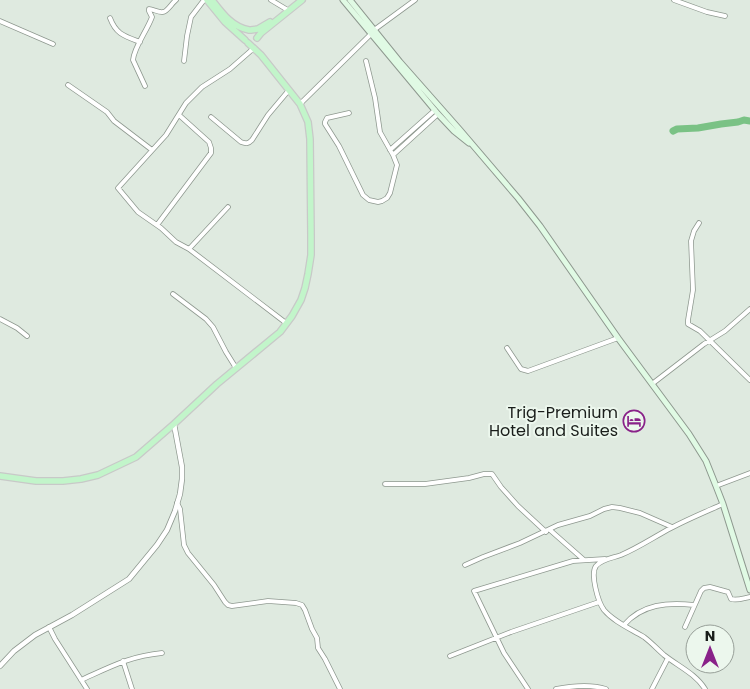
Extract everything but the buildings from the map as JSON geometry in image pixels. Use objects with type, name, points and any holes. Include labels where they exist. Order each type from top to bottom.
[{"type":"main road","points":[[0,476],[36,481],[81,479],[98,475],[136,457],[236,368],[280,332],[301,300],[311,255],[310,139],[308,122],[300,104],[260,55],[205,0]]},
{"type":"main road","points":[[212,0],[236,26],[256,33],[260,55]]},
{"type":"main road","points":[[246,41],[245,33],[268,24],[297,0]]},
{"type":"main road","points":[[246,41],[252,43],[261,33],[302,0]]},
{"type":"main road","points":[[343,0],[411,74],[518,198],[689,434],[706,461],[716,486],[750,590]]},
{"type":"main road","points":[[350,0],[437,112],[458,135],[477,149]]},
{"type":"street","points":[[144,86],[133,56],[151,20],[152,17],[149,9],[152,8],[165,12],[176,0]]},
{"type":"street","points":[[184,60],[191,17],[205,0]]},
{"type":"street","points":[[271,0],[286,9]]},
{"type":"street","points":[[300,104],[373,32],[414,0]]},
{"type":"street","points":[[674,0],[707,12],[725,16]]},
{"type":"street","points":[[110,18],[114,28],[122,35],[140,42]]},
{"type":"street","points":[[0,21],[54,44]]},
{"type":"street","points":[[254,48],[230,69],[202,87],[186,103],[166,135],[118,188],[138,212],[286,323]]},
{"type":"street","points":[[349,113],[327,118],[325,124],[339,146],[363,195],[369,200],[382,202],[390,193],[396,165],[393,155],[380,132],[375,98],[366,61]]},
{"type":"street","points":[[68,85],[107,112],[117,123],[152,150]]},
{"type":"street","points":[[211,117],[241,142],[249,143],[268,115],[289,90]]},
{"type":"street","points":[[390,150],[437,112]]},
{"type":"street","points":[[393,155],[437,112]]},
{"type":"street","points":[[157,225],[211,153],[209,142],[179,115]]},
{"type":"street","points":[[189,249],[228,207]]},
{"type":"street","points":[[699,223],[691,241],[693,290],[688,324],[700,331],[750,380]]},
{"type":"street","points":[[173,294],[206,319],[213,327],[236,368]]},
{"type":"street","points":[[652,384],[709,340],[725,331],[750,309]]},
{"type":"street","points":[[0,320],[17,328],[27,336]]},
{"type":"street","points":[[507,348],[521,369],[528,371],[618,338]]},
{"type":"street","points":[[0,666],[14,651],[35,635],[122,585],[157,545],[167,530],[180,494],[182,467],[174,424]]},
{"type":"street","points":[[385,484],[417,485],[492,474],[518,506],[584,560]]},
{"type":"street","points":[[716,486],[750,474]]},
{"type":"street","points":[[177,503],[180,509],[184,546],[225,602],[232,606],[268,601],[302,605],[317,638],[318,648],[340,689]]},
{"type":"street","points":[[705,689],[695,677],[668,658],[653,644],[605,611],[599,602],[595,584],[595,569],[599,564],[638,546],[672,527],[723,504]]},
{"type":"street","points":[[464,565],[558,526],[612,507],[640,513],[672,527]]},
{"type":"street","points":[[528,689],[504,653],[474,591],[573,561],[609,559]]},
{"type":"street","points":[[686,624],[701,591],[707,587],[728,592],[733,600],[750,597]]},
{"type":"street","points":[[450,656],[599,602]]},
{"type":"street","points":[[624,625],[637,613],[656,605],[679,604],[694,606]]},
{"type":"street","points":[[49,627],[87,689]]},
{"type":"street","points":[[82,680],[123,661],[144,655],[162,653]]},
{"type":"street","points":[[652,689],[668,658]]},
{"type":"street","points":[[123,661],[132,689]]},
{"type":"street","points":[[556,689],[588,686],[606,689]]},
{"type":"waterway","points":[[673,131],[744,120],[750,121]]},
{"type":"place","name":"Trig-Premium Hotel and Suites","points":[[634,421]]}]
